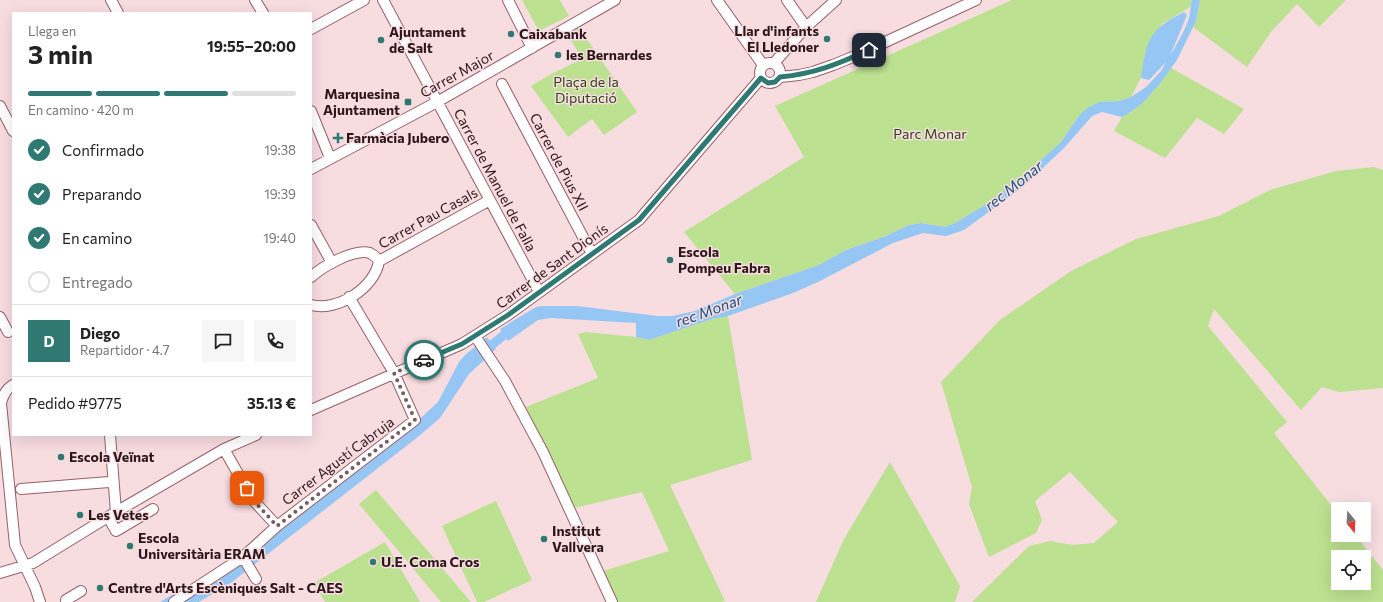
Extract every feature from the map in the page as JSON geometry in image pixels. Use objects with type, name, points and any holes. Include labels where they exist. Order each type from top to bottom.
[{"type":"street","points":[[111,0],[117,12]]},
{"type":"street","points":[[255,0],[262,12]]},
{"type":"street","points":[[312,28],[364,0]]},
{"type":"street","name":"Carrer de Manuel de Falla","points":[[383,0],[539,292]]},
{"type":"street","points":[[508,0],[532,48]]},
{"type":"street","name":"Carrer Major","points":[[312,167],[438,102],[615,0]]},
{"type":"street","points":[[717,0],[763,65]]},
{"type":"street","points":[[787,0],[806,27]]},
{"type":"street","points":[[774,63],[806,27],[836,0]]},
{"type":"street","points":[[780,77],[780,69],[774,63],[768,62],[760,69],[759,74],[761,78],[768,83],[775,82],[780,77],[813,72],[855,56],[976,0]]},
{"type":"street","name":"Carrer de Sant Dionís","points":[[312,410],[477,338],[639,220],[761,78]]},
{"type":"street","name":"Carrer de Pius XII","points":[[502,84],[592,254]]},
{"type":"street","points":[[0,106],[12,129]]},
{"type":"street","points":[[312,113],[330,158]]},
{"type":"street","name":"Carrer Pau Casals","points":[[379,261],[490,200]]},
{"type":"street","points":[[312,227],[332,263]]},
{"type":"street","points":[[312,276],[332,263],[362,252],[370,253],[379,261],[378,269],[370,282],[349,298],[323,306],[312,304]]},
{"type":"street","points":[[349,298],[394,373]]},
{"type":"street","points":[[0,317],[7,332]]},
{"type":"street","points":[[477,338],[505,381],[543,452],[612,602]]},
{"type":"street","name":"Carrer Agustí Cabruja","points":[[224,449],[253,500],[277,526],[415,420],[394,373]]},
{"type":"street","points":[[12,386],[4,394],[1,403],[15,545],[40,602]]},
{"type":"street","points":[[110,436],[112,515],[116,530],[153,509]]},
{"type":"street","points":[[0,573],[33,563],[224,449],[254,436]]},
{"type":"street","points":[[21,489],[108,482]]},
{"type":"street","points":[[174,602],[243,557],[277,526]]},
{"type":"street","points":[[243,557],[254,574]]},
{"type":"street","points":[[67,602],[66,600],[80,591]]},
{"type":"green space","points":[[522,0],[560,0],[569,16],[539,31]]},
{"type":"green space","name":"Parc Monar","points":[[1012,0],[1192,0],[1190,7],[1162,24],[1145,52],[1141,78],[1131,97],[1119,101],[1099,102],[1078,117],[1061,142],[1022,177],[985,205],[955,223],[945,227],[921,223],[909,225],[886,236],[846,250],[819,265],[735,294],[684,232],[804,157],[775,106]]},
{"type":"green space","points":[[1200,0],[1346,0],[1319,27],[1297,4],[1271,32],[1247,67],[1193,27],[1196,21]]},
{"type":"green space","name":"Plaça de la Diputació","points":[[578,26],[637,112],[604,135],[592,119],[568,137],[531,86],[549,75],[582,59],[567,33]]},
{"type":"green space","points":[[1171,68],[1244,109],[1224,134],[1197,118],[1165,158],[1114,131],[1122,117],[1143,103]]},
{"type":"green space","points":[[1374,167],[1383,170],[1383,388],[1339,392],[1322,387],[1301,410],[1214,309],[1208,326],[1287,422],[1274,433],[1331,505],[1331,542],[1361,542],[1367,550],[1331,550],[1331,590],[1371,590],[1371,555],[1383,570],[1383,602],[972,602],[1029,546],[1050,541],[1072,545],[1094,543],[1118,522],[1070,472],[1035,501],[1042,520],[1036,533],[989,557],[969,504],[972,487],[941,382],[1000,320],[1071,271],[1136,239],[1219,216],[1270,190],[1336,171]]},
{"type":"green space","points":[[728,316],[752,460],[670,485],[725,601],[617,602],[603,571],[669,551],[642,492],[574,508],[526,407],[598,378],[578,334],[586,332],[636,337],[649,340],[712,319]]},
{"type":"green space","points":[[890,462],[960,586],[955,602],[816,602],[844,539]]},
{"type":"green space","points":[[376,490],[471,602],[441,602],[359,504]]},
{"type":"green space","points":[[496,501],[532,580],[484,602],[477,602],[442,526]]},
{"type":"green space","name":"U.E. Coma Cros","points":[[385,542],[420,602],[325,602],[314,583]]},
{"type":"water","points":[[1192,0],[1200,0],[1196,21],[1177,60],[1162,81],[1143,103],[1122,117],[1102,112],[1092,116],[1065,147],[1024,186],[964,230],[946,236],[923,233],[893,243],[820,281],[793,293],[728,316],[712,319],[649,340],[636,337],[636,323],[551,318],[538,320],[508,341],[500,329],[536,307],[542,306],[577,306],[657,316],[672,316],[695,311],[735,294],[819,265],[846,250],[886,236],[909,225],[921,223],[945,227],[955,223],[985,205],[1022,177],[1061,142],[1078,117],[1086,109],[1099,102],[1119,101],[1131,97],[1146,87],[1161,71],[1166,62],[1149,80],[1141,78],[1145,54],[1151,38],[1163,24],[1184,12],[1187,15],[1170,56],[1182,35],[1189,18]]},
{"type":"water","points":[[487,337],[496,349],[469,374],[440,418],[419,436],[232,582],[199,602],[160,602],[240,555],[248,556],[423,416],[438,402],[459,362],[465,355]]},
{"type":"waterway","name":"rec Monar","points":[[483,352],[514,327]]},
{"type":"way so far","points":[[247,488],[253,500],[267,517],[277,526],[415,420],[394,373],[424,360]]},
{"type":"place","name":"Caixabank","points":[[511,34]]},
{"type":"place","name":"Llar d'infants El Lledoner","points":[[827,39]]},
{"type":"place","name":"Ajuntament de Salt","points":[[381,40]]},
{"type":"place","name":"les Bernardes","points":[[558,55]]},
{"type":"place","name":"Marquesina Ajuntament","points":[[408,102]]},
{"type":"place","name":"Farmàcia Jubero","points":[[338,138]]},
{"type":"place","name":"Escola Pompeu Fabra","points":[[670,260]]},
{"type":"place","name":"Escola Veïnat","points":[[61,457]]},
{"type":"place","name":"Les Vetes","points":[[80,515]]},
{"type":"place","name":"Institut Vallvera","points":[[544,539]]},
{"type":"place","name":"Escola Universitària ERAM","points":[[130,546]]},
{"type":"place","name":"U.E. Coma Cros","points":[[373,562]]},
{"type":"place","name":"Centre d'Arts Escèniques Salt - CAES","points":[[100,588]]},
{"type":"route","points":[[424,360],[462,344],[508,315],[639,220],[761,78],[768,83],[775,82],[780,77],[813,72],[869,50]]}]
